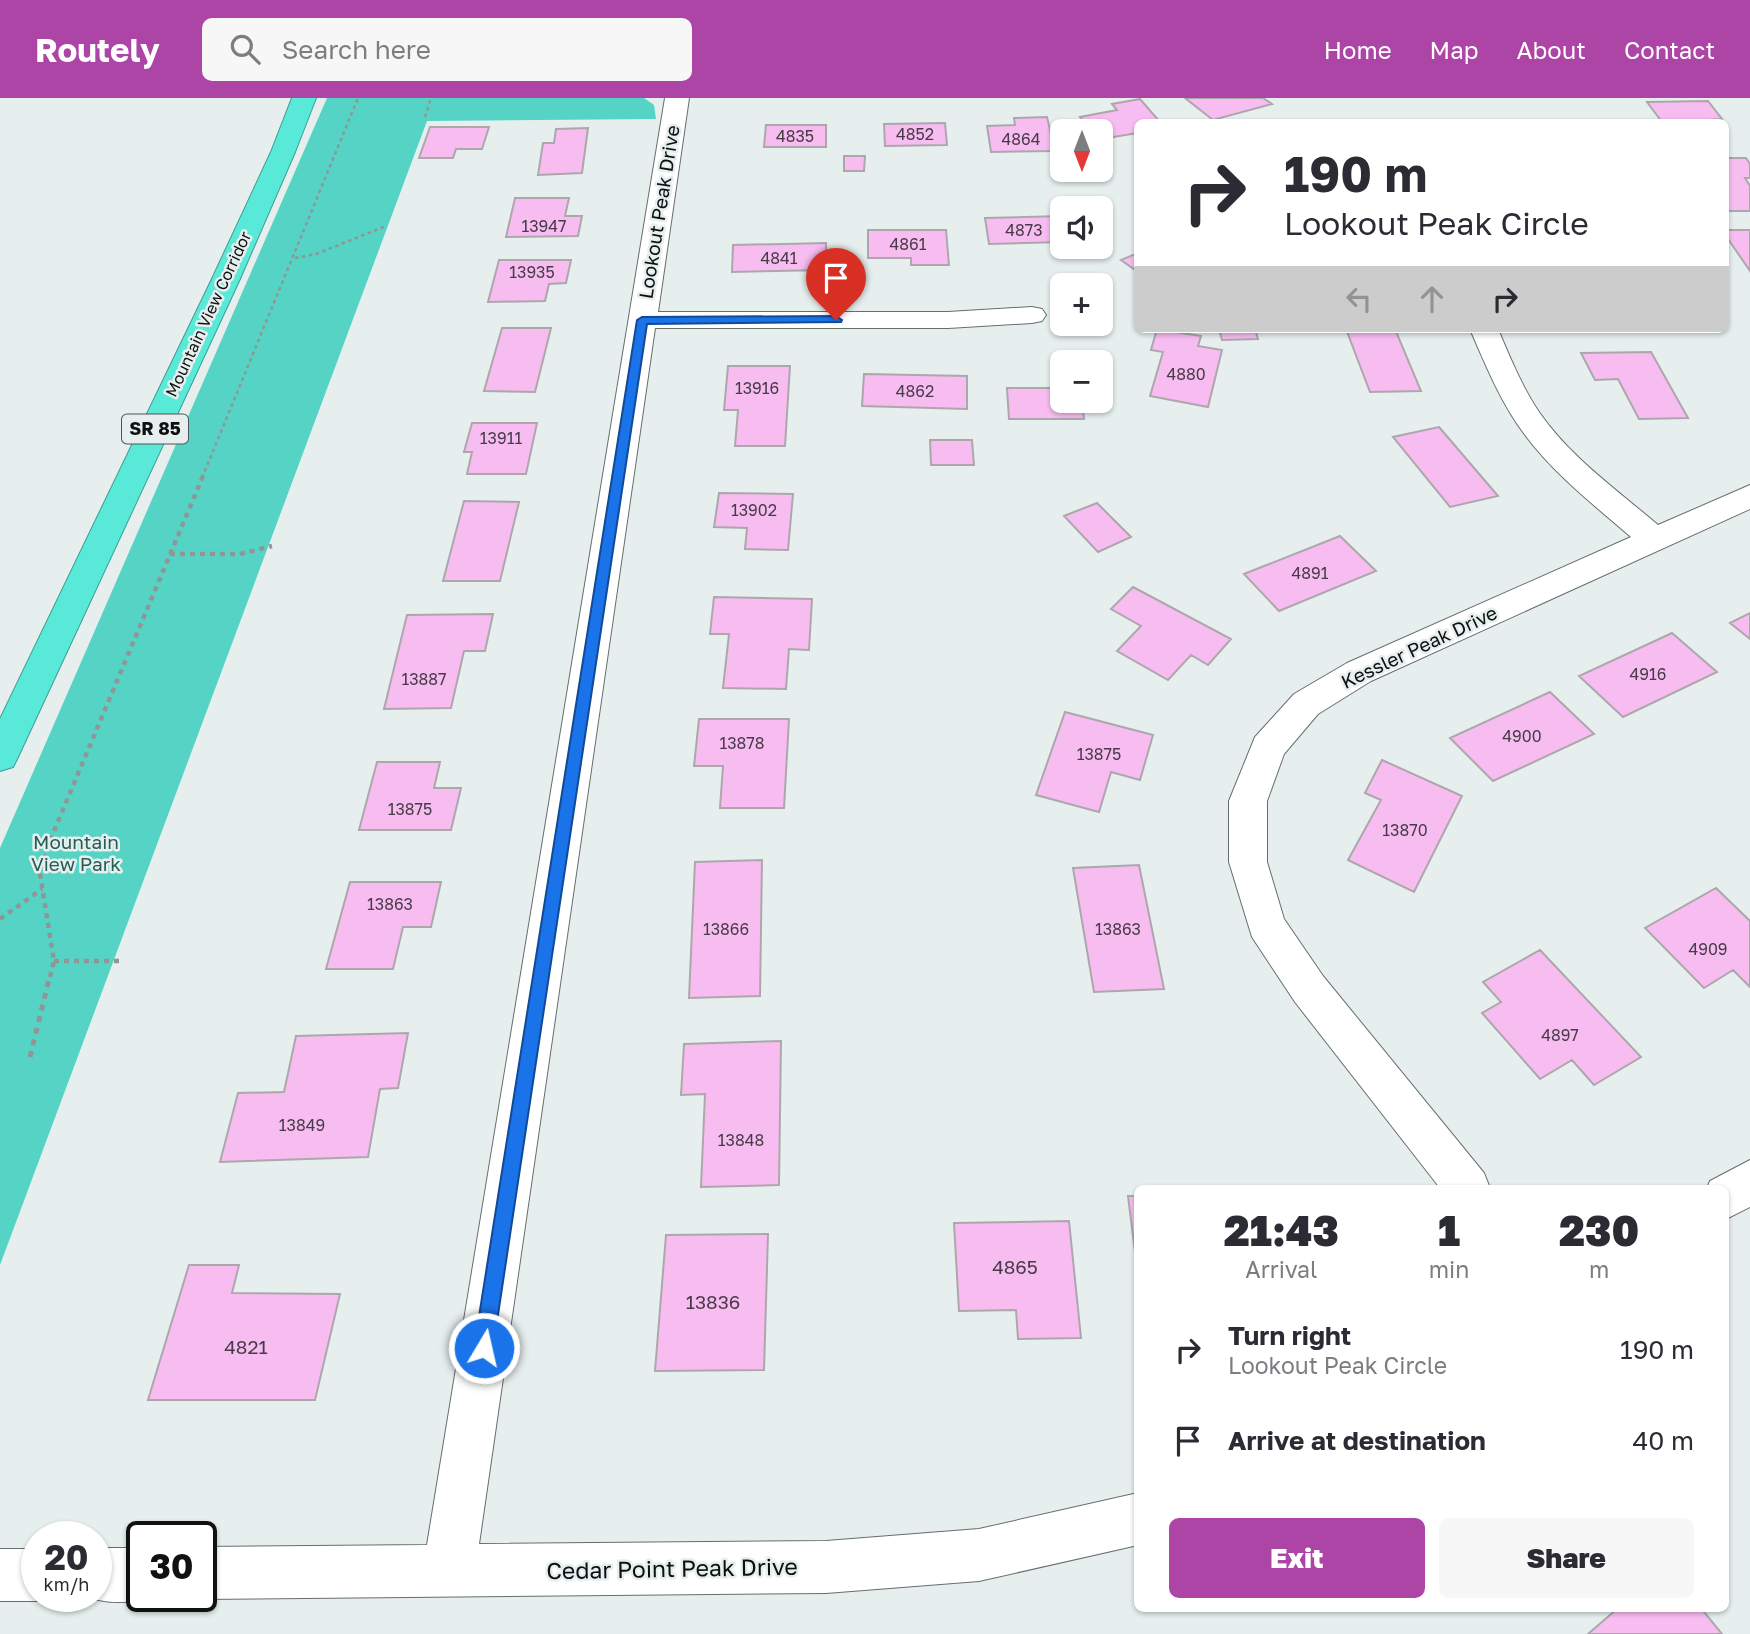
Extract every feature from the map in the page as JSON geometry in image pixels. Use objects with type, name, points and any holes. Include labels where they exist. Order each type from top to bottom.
[{"type":"highway","name":"Mountain View Corridor","points":[[0,757],[225,281],[283,152],[304,98]]},
{"type":"street","name":"Lookout Peak Drive","points":[[449,1572],[677,98]]},
{"type":"street","points":[[642,320],[948,320],[1032,315]]},
{"type":"street","points":[[1486,333],[1510,387],[1536,429],[1574,469],[1654,539]]},
{"type":"street","name":"Kessler Peak Drive","points":[[1466,1185],[1308,989],[1266,925],[1248,862],[1248,801],[1268,747],[1307,704],[1359,672],[1750,496]]},
{"type":"street","points":[[1729,1195],[1750,1182]]},
{"type":"street","name":"Cedar Point Peak Drive","points":[[217,1573],[826,1567],[979,1555],[1134,1520]]},
{"type":"street","points":[[0,1575],[21,1575]]},
{"type":"path","points":[[30,1057],[54,961],[40,874],[49,843],[294,258],[358,98]]},
{"type":"path","points":[[425,117],[431,98]]},
{"type":"path","points":[[294,258],[316,254],[386,226]]},
{"type":"path","points":[[170,554],[240,554],[272,546]]},
{"type":"path","points":[[0,919],[43,889]]},
{"type":"path","points":[[54,961],[124,961]]},
{"type":"green space","name":"Mountain View Park","points":[[327,98],[644,98],[654,105],[656,119],[427,121],[0,1265],[0,848]]},
{"type":"building","points":[[1185,98],[1263,98],[1272,104],[1217,119],[1212,119]]},
{"type":"building","points":[[1140,99],[1157,119],[1134,119],[1134,134],[1113,137],[1113,119],[1080,117],[1117,110],[1112,104]]},
{"type":"building","points":[[1708,101],[1722,119],[1660,119],[1647,102]]},
{"type":"building","points":[[1047,117],[1050,151],[991,152],[987,126],[1015,125],[1014,118]]},
{"type":"building","points":[[945,123],[947,145],[885,146],[884,124]]},
{"type":"building","points":[[766,125],[826,125],[826,147],[764,147]]},
{"type":"building","points":[[430,127],[489,127],[482,149],[456,149],[453,158],[419,158]]},
{"type":"building","points":[[588,128],[582,173],[538,175],[543,143],[554,143],[556,129]]},
{"type":"building","points":[[844,156],[865,156],[864,171],[844,171]]},
{"type":"building","points":[[1729,158],[1746,158],[1750,164],[1750,178],[1745,178],[1750,186],[1750,211],[1729,211]]},
{"type":"building","points":[[515,198],[569,198],[565,216],[582,216],[578,236],[506,237]]},
{"type":"building","points":[[1050,216],[1050,242],[989,244],[985,218]]},
{"type":"building","points":[[868,230],[946,230],[949,265],[911,265],[911,258],[868,258]]},
{"type":"building","points":[[1729,230],[1750,230],[1750,271],[1729,240]]},
{"type":"building","points":[[826,243],[827,270],[732,272],[733,245]]},
{"type":"building","points":[[1134,255],[1134,269],[1121,260]]},
{"type":"building","points":[[499,260],[571,260],[566,283],[549,284],[545,301],[488,302]]},
{"type":"building","points":[[502,328],[551,328],[535,392],[484,391]]},
{"type":"building","points":[[1156,333],[1182,333],[1201,336],[1198,346],[1222,350],[1208,407],[1150,396],[1163,352],[1151,350]]},
{"type":"building","points":[[1220,333],[1256,333],[1258,339],[1222,340]]},
{"type":"building","points":[[1348,333],[1397,333],[1421,391],[1370,392]]},
{"type":"building","points":[[1651,352],[1688,418],[1639,419],[1618,379],[1595,380],[1581,353]]},
{"type":"building","points":[[728,366],[790,366],[785,446],[735,446],[738,410],[724,410]]},
{"type":"building","points":[[864,374],[967,376],[967,409],[862,406]]},
{"type":"building","points":[[1007,388],[1050,388],[1050,413],[1083,413],[1084,419],[1009,419]]},
{"type":"building","points":[[472,423],[537,423],[526,474],[467,474],[472,452],[464,452]]},
{"type":"building","points":[[1439,427],[1498,496],[1450,507],[1393,437]]},
{"type":"building","points":[[930,440],[972,440],[974,465],[931,465]]},
{"type":"building","points":[[719,493],[793,494],[788,550],[745,549],[747,528],[714,527]]},
{"type":"building","points":[[464,501],[519,502],[500,581],[443,581]]},
{"type":"building","points":[[1097,503],[1131,537],[1098,552],[1064,516]]},
{"type":"building","points":[[1340,536],[1376,571],[1279,611],[1244,574]]},
{"type":"building","points":[[1133,587],[1231,639],[1208,665],[1191,655],[1168,680],[1117,651],[1141,626],[1111,609]]},
{"type":"building","points":[[714,597],[812,599],[809,650],[789,649],[786,689],[723,688],[729,634],[710,634]]},
{"type":"building","points":[[1750,613],[1750,639],[1730,623]]},
{"type":"building","points":[[493,614],[485,651],[464,651],[451,708],[384,709],[407,615]]},
{"type":"building","points":[[1672,633],[1717,672],[1623,717],[1579,676]]},
{"type":"building","points":[[1550,692],[1594,734],[1493,781],[1450,738]]},
{"type":"building","points":[[1065,712],[1153,735],[1140,780],[1111,772],[1099,812],[1036,795]]},
{"type":"building","points":[[699,719],[789,719],[784,808],[720,808],[723,766],[694,766]]},
{"type":"building","points":[[1382,760],[1462,796],[1414,892],[1348,860],[1381,800],[1365,793]]},
{"type":"building","points":[[377,762],[440,762],[434,788],[461,788],[451,830],[359,830]]},
{"type":"building","points":[[762,860],[760,996],[689,998],[695,862]]},
{"type":"building","points":[[1139,865],[1164,989],[1094,992],[1073,868]]},
{"type":"building","points":[[350,882],[441,882],[431,927],[403,927],[393,969],[326,969]]},
{"type":"building","points":[[1716,888],[1750,921],[1750,987],[1733,970],[1704,988],[1645,928]]},
{"type":"building","points":[[1540,950],[1641,1057],[1594,1085],[1572,1060],[1540,1079],[1482,1013],[1501,1002],[1483,982]]},
{"type":"building","points":[[408,1033],[398,1088],[380,1089],[368,1157],[220,1162],[238,1093],[284,1092],[296,1036]]},
{"type":"building","points":[[781,1041],[779,1185],[701,1187],[705,1094],[681,1095],[684,1044]]},
{"type":"building","points":[[1128,1196],[1134,1196],[1134,1244]]},
{"type":"building","points":[[1069,1221],[1081,1338],[1018,1339],[1016,1310],[959,1311],[954,1223]]},
{"type":"building","points":[[768,1234],[764,1370],[655,1371],[666,1235]]},
{"type":"building","points":[[189,1265],[239,1265],[232,1293],[340,1294],[315,1400],[148,1400]]},
{"type":"building","points":[[1613,1612],[1704,1612],[1722,1634],[1588,1634]]},
{"type":"route","points":[[484,1348],[642,320],[836,320]]}]
